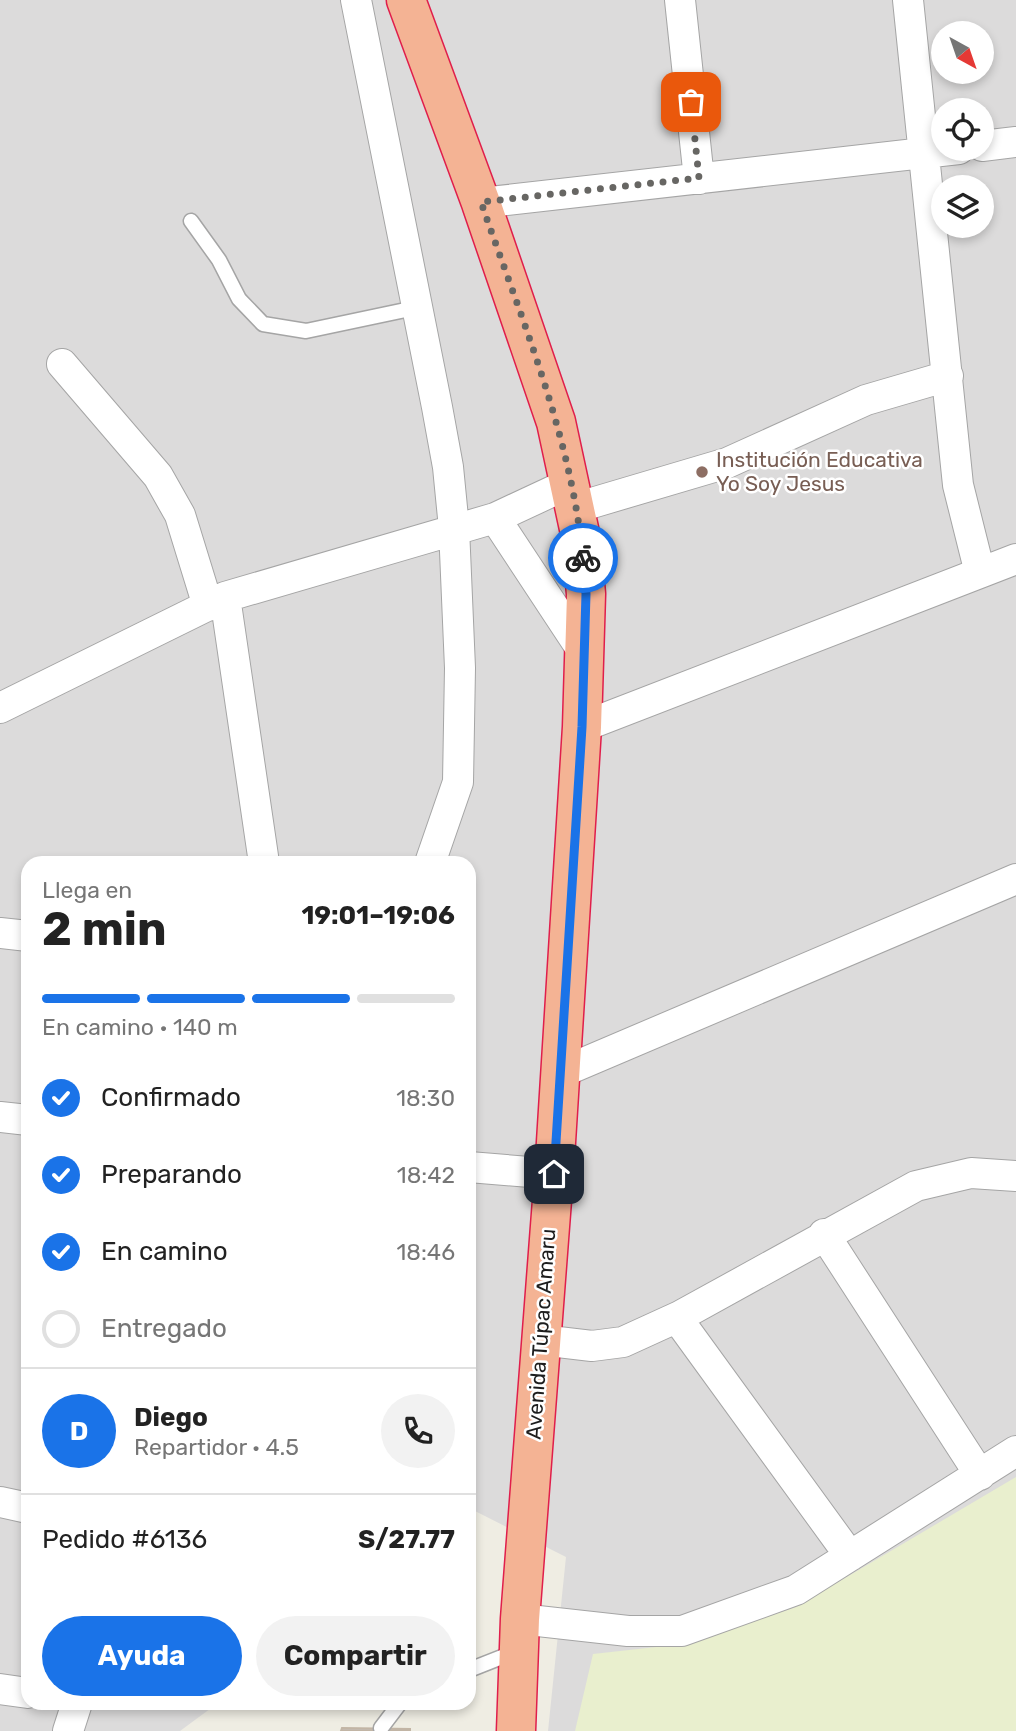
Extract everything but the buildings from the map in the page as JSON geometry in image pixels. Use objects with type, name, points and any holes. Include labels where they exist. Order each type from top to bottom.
[{"type":"highway","name":"Avenida Túpac Amaru","points":[[406,0],[481,202],[552,410],[573,495],[586,594],[582,727],[554,1174],[519,1635],[516,1731]]},
{"type":"street","points":[[356,0],[448,467],[454,528],[460,668],[458,782],[432,856]]},
{"type":"street","points":[[680,0],[699,178]]},
{"type":"street","points":[[908,0],[926,152],[958,485],[980,573]]},
{"type":"street","points":[[994,145],[1016,142]]},
{"type":"street","points":[[481,202],[931,152]]},
{"type":"street","points":[[62,363],[158,476],[180,515],[216,601],[263,856]]},
{"type":"street","points":[[0,708],[216,601],[454,528],[573,495],[727,463],[866,400],[948,376]]},
{"type":"street","points":[[495,518],[584,653]]},
{"type":"street","points":[[582,727],[1016,559]]},
{"type":"street","points":[[560,1073],[1016,879]]},
{"type":"street","points":[[0,933],[21,935]]},
{"type":"street","points":[[0,1116],[21,1119]]},
{"type":"street","points":[[476,1168],[554,1174]]},
{"type":"street","points":[[541,1340],[592,1346],[623,1342],[677,1318],[824,1234],[916,1186],[971,1173],[1016,1176]]},
{"type":"street","points":[[824,1234],[980,1475]]},
{"type":"street","points":[[677,1318],[850,1556]]},
{"type":"street","points":[[519,1635],[682,1632],[796,1590],[1016,1451]]},
{"type":"street","points":[[0,1502],[21,1506]]},
{"type":"street","points":[[0,1689],[21,1692]]},
{"type":"street","points":[[68,1731],[75,1710]]},
{"type":"lane","points":[[191,221],[219,260],[239,299],[263,324],[306,331],[415,308]]},
{"type":"lane","points":[[476,1665],[519,1635]]},
{"type":"lane","points":[[381,1728],[395,1710]]},
{"type":"shaded area","points":[[0,0],[1016,0],[1016,1731],[548,1731],[566,1557],[476,1512],[476,856],[21,856],[21,1710],[208,1710],[180,1731],[0,1731]]},
{"type":"green space","points":[[1016,1477],[1016,1731],[575,1731],[593,1654],[683,1644],[796,1607]]},
{"type":"way so far","points":[[583,558],[556,422],[481,202],[699,178],[691,102]]},
{"type":"place","name":"Institución Educativa Yo Soy Jesus","points":[[702,472]]},
{"type":"route","points":[[554,1174],[582,727],[586,594],[583,558]]}]
